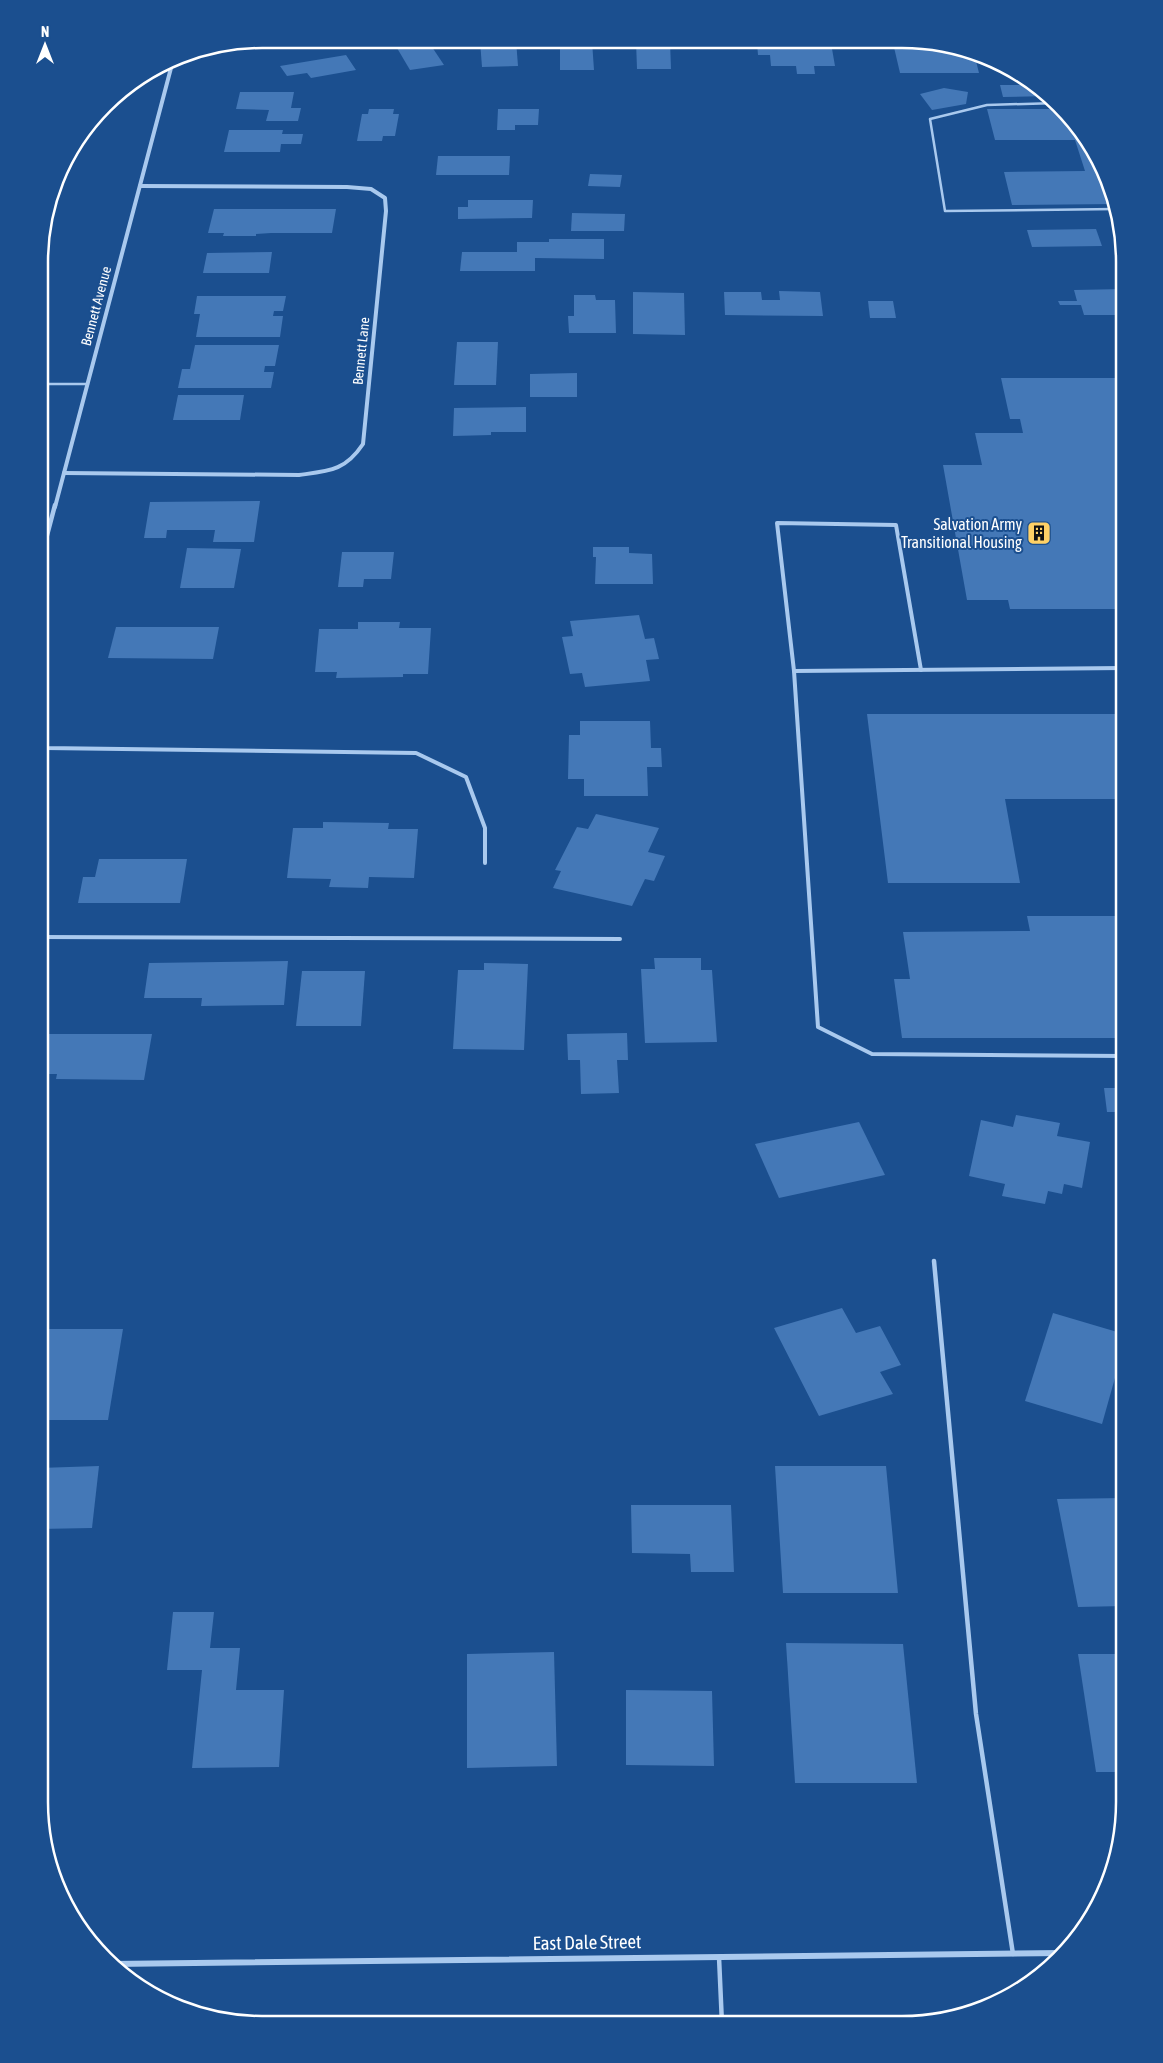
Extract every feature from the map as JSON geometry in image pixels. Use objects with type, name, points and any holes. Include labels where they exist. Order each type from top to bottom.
[{"type":"street","name":"Bennett Avenue","points":[[48,532],[171,68]]},
{"type":"street","name":"Bennett Lane","points":[[64,473],[299,475],[330,471],[353,459],[362,444],[386,211],[385,198],[371,189],[347,187],[140,186]]},
{"type":"street","name":"East Dale Street","points":[[122,1964],[1053,1953]]},
{"type":"lane","points":[[1047,104],[987,106],[930,119],[945,211],[1109,209]]},
{"type":"lane","points":[[48,384],[88,384]]},
{"type":"lane","points":[[920,670],[896,525],[777,523],[794,671],[818,1027],[872,1054],[1116,1056]]},
{"type":"lane","points":[[794,671],[1116,668]]},
{"type":"lane","points":[[48,748],[416,753],[466,777],[485,828],[485,863]]},
{"type":"lane","points":[[48,938],[620,939]]},
{"type":"lane","points":[[934,1261],[976,1714],[1013,1954]]},
{"type":"lane","points":[[719,1957],[722,2016]]},
{"type":"building","points":[[397,48],[433,48],[444,65],[410,70]]},
{"type":"building","points":[[481,48],[517,48],[518,66],[482,67]]},
{"type":"building","points":[[560,48],[592,48],[594,70],[560,70]]},
{"type":"building","points":[[636,48],[670,48],[671,69],[637,69]]},
{"type":"building","points":[[757,48],[832,48],[835,66],[814,66],[815,74],[797,74],[796,66],[771,66],[770,55],[758,55]]},
{"type":"building","points":[[894,48],[930,49],[971,59],[976,61],[979,73],[900,73]]},
{"type":"building","points":[[346,55],[356,70],[311,78],[307,73],[287,76],[280,66]]},
{"type":"building","points":[[1000,85],[1023,85],[1037,96],[1003,97]]},
{"type":"building","points":[[944,88],[968,92],[966,104],[932,110],[920,94]]},
{"type":"building","points":[[240,92],[294,92],[291,108],[301,108],[298,121],[266,121],[269,110],[236,109]]},
{"type":"building","points":[[369,109],[394,109],[393,114],[399,114],[395,136],[383,136],[382,141],[357,141],[362,114],[368,114]]},
{"type":"building","points":[[498,109],[539,109],[538,125],[515,125],[515,130],[497,130]]},
{"type":"building","points":[[987,109],[1052,109],[1080,142],[1099,179],[1107,204],[1012,205],[1004,172],[1085,171],[1075,140],[995,140]]},
{"type":"building","points":[[229,130],[283,130],[282,134],[303,134],[301,144],[281,144],[280,152],[224,152]]},
{"type":"building","points":[[438,156],[510,156],[509,175],[436,175]]},
{"type":"building","points":[[590,174],[622,175],[620,187],[588,186]]},
{"type":"building","points":[[468,200],[533,200],[532,218],[458,219],[458,207],[468,207]]},
{"type":"building","points":[[214,209],[336,209],[332,233],[271,233],[256,234],[256,236],[223,236],[224,233],[208,233]]},
{"type":"building","points":[[572,213],[625,214],[624,231],[571,231]]},
{"type":"building","points":[[1096,229],[1102,246],[1032,247],[1027,230]]},
{"type":"building","points":[[549,239],[604,239],[604,259],[535,258],[535,271],[460,271],[462,252],[517,252],[517,242],[549,242]]},
{"type":"building","points":[[272,252],[269,273],[203,273],[207,253]]},
{"type":"building","points":[[1116,289],[1116,315],[1084,315],[1081,305],[1060,305],[1058,301],[1077,301],[1074,290]]},
{"type":"building","points":[[779,291],[820,292],[823,316],[725,315],[724,292],[761,292],[762,300],[780,300]]},
{"type":"building","points":[[633,292],[684,293],[685,335],[633,334]]},
{"type":"building","points":[[574,295],[595,295],[596,300],[615,300],[616,333],[569,333],[568,316],[574,316]]},
{"type":"building","points":[[197,296],[286,296],[283,311],[274,311],[273,316],[283,316],[280,337],[196,337],[200,314],[194,314]]},
{"type":"building","points":[[868,301],[893,301],[896,318],[870,318]]},
{"type":"building","points":[[457,342],[498,342],[496,385],[454,385]]},
{"type":"building","points":[[195,345],[279,345],[275,366],[265,366],[264,372],[274,372],[271,388],[178,388],[182,369],[190,369]]},
{"type":"building","points":[[577,373],[577,397],[530,397],[530,374]]},
{"type":"building","name":"Salvation Army Transitional Housing","points":[[1001,378],[1116,378],[1116,613],[1115,609],[1010,609],[1008,600],[967,600],[943,465],[982,465],[975,433],[1023,433],[1020,419],[1010,419]]},
{"type":"building","points":[[178,395],[244,395],[240,420],[173,420]]},
{"type":"building","points":[[526,407],[526,432],[491,432],[491,435],[453,436],[454,408]]},
{"type":"building","points":[[260,501],[254,542],[213,542],[215,530],[167,530],[166,538],[144,538],[150,502]]},
{"type":"building","points":[[593,547],[629,547],[629,553],[652,554],[653,584],[595,584],[596,557],[593,557]]},
{"type":"building","points":[[187,548],[241,549],[234,588],[180,588]]},
{"type":"building","points":[[342,552],[394,552],[391,579],[364,579],[363,587],[338,587]]},
{"type":"building","points":[[639,615],[645,639],[654,638],[659,659],[646,660],[650,681],[585,687],[582,673],[570,674],[562,637],[573,636],[570,621]]},
{"type":"building","points":[[358,622],[400,622],[399,628],[431,628],[428,674],[403,674],[403,677],[336,678],[337,672],[315,672],[319,629],[358,629]]},
{"type":"building","points":[[116,627],[219,627],[213,659],[108,658]]},
{"type":"building","points":[[867,714],[1116,714],[1116,799],[1005,799],[1020,883],[888,883]]},
{"type":"building","points":[[580,721],[650,721],[651,748],[661,748],[662,767],[647,767],[648,796],[584,796],[584,779],[568,779],[569,735],[580,735]]},
{"type":"building","points":[[596,814],[659,828],[648,852],[665,856],[654,881],[645,879],[632,906],[553,888],[561,871],[555,870],[577,827],[588,829]]},
{"type":"building","points":[[323,822],[389,823],[388,829],[418,829],[414,878],[369,877],[368,888],[329,887],[331,879],[287,878],[293,828],[323,828]]},
{"type":"building","points":[[99,859],[187,859],[180,903],[78,903],[83,877],[95,877]]},
{"type":"building","points":[[1027,916],[1116,916],[1116,1038],[902,1038],[894,979],[910,979],[903,932],[1030,931]]},
{"type":"building","points":[[654,958],[701,958],[701,970],[712,970],[717,1042],[645,1043],[641,969],[655,969]]},
{"type":"building","points":[[288,961],[284,1005],[201,1006],[202,998],[144,998],[149,963]]},
{"type":"building","points":[[484,963],[528,964],[524,1050],[453,1049],[458,970],[484,970]]},
{"type":"building","points":[[302,971],[365,971],[361,1026],[296,1026]]},
{"type":"building","points":[[627,1033],[628,1060],[617,1060],[619,1093],[581,1094],[580,1060],[568,1060],[567,1034]]},
{"type":"building","points":[[48,1034],[152,1034],[144,1080],[56,1079],[57,1074],[48,1074]]},
{"type":"building","points":[[1104,1088],[1116,1088],[1116,1117],[1115,1112],[1107,1112]]},
{"type":"building","points":[[1016,1115],[1060,1123],[1057,1136],[1090,1142],[1082,1188],[1064,1184],[1062,1194],[1048,1191],[1045,1204],[1002,1196],[1005,1184],[969,1176],[981,1120],[1013,1127]]},
{"type":"building","points":[[859,1122],[885,1175],[779,1198],[755,1144]]},
{"type":"building","points":[[842,1308],[856,1333],[880,1326],[901,1365],[880,1372],[893,1394],[819,1416],[774,1328]]},
{"type":"building","points":[[1053,1313],[1116,1332],[1116,1374],[1102,1424],[1025,1401]]},
{"type":"building","points":[[48,1329],[123,1329],[108,1420],[48,1420]]},
{"type":"building","points":[[99,1466],[92,1528],[48,1529],[48,1468]]},
{"type":"building","points":[[775,1466],[886,1466],[898,1593],[783,1593]]},
{"type":"building","points":[[1116,1498],[1116,1606],[1078,1607],[1057,1499]]},
{"type":"building","points":[[631,1505],[731,1505],[734,1572],[691,1572],[690,1554],[632,1553]]},
{"type":"building","points":[[173,1612],[214,1612],[210,1648],[240,1648],[236,1690],[284,1690],[279,1767],[192,1768],[202,1670],[167,1670]]},
{"type":"building","points":[[786,1643],[903,1644],[917,1783],[795,1783]]},
{"type":"building","points":[[554,1652],[557,1766],[467,1768],[467,1654]]},
{"type":"building","points":[[1078,1654],[1116,1654],[1116,1772],[1096,1772]]},
{"type":"building","points":[[626,1690],[712,1691],[714,1766],[626,1765]]},
{"type":"place","name":"Salvation Army Transitional Housing","points":[[1039,533]]}]
